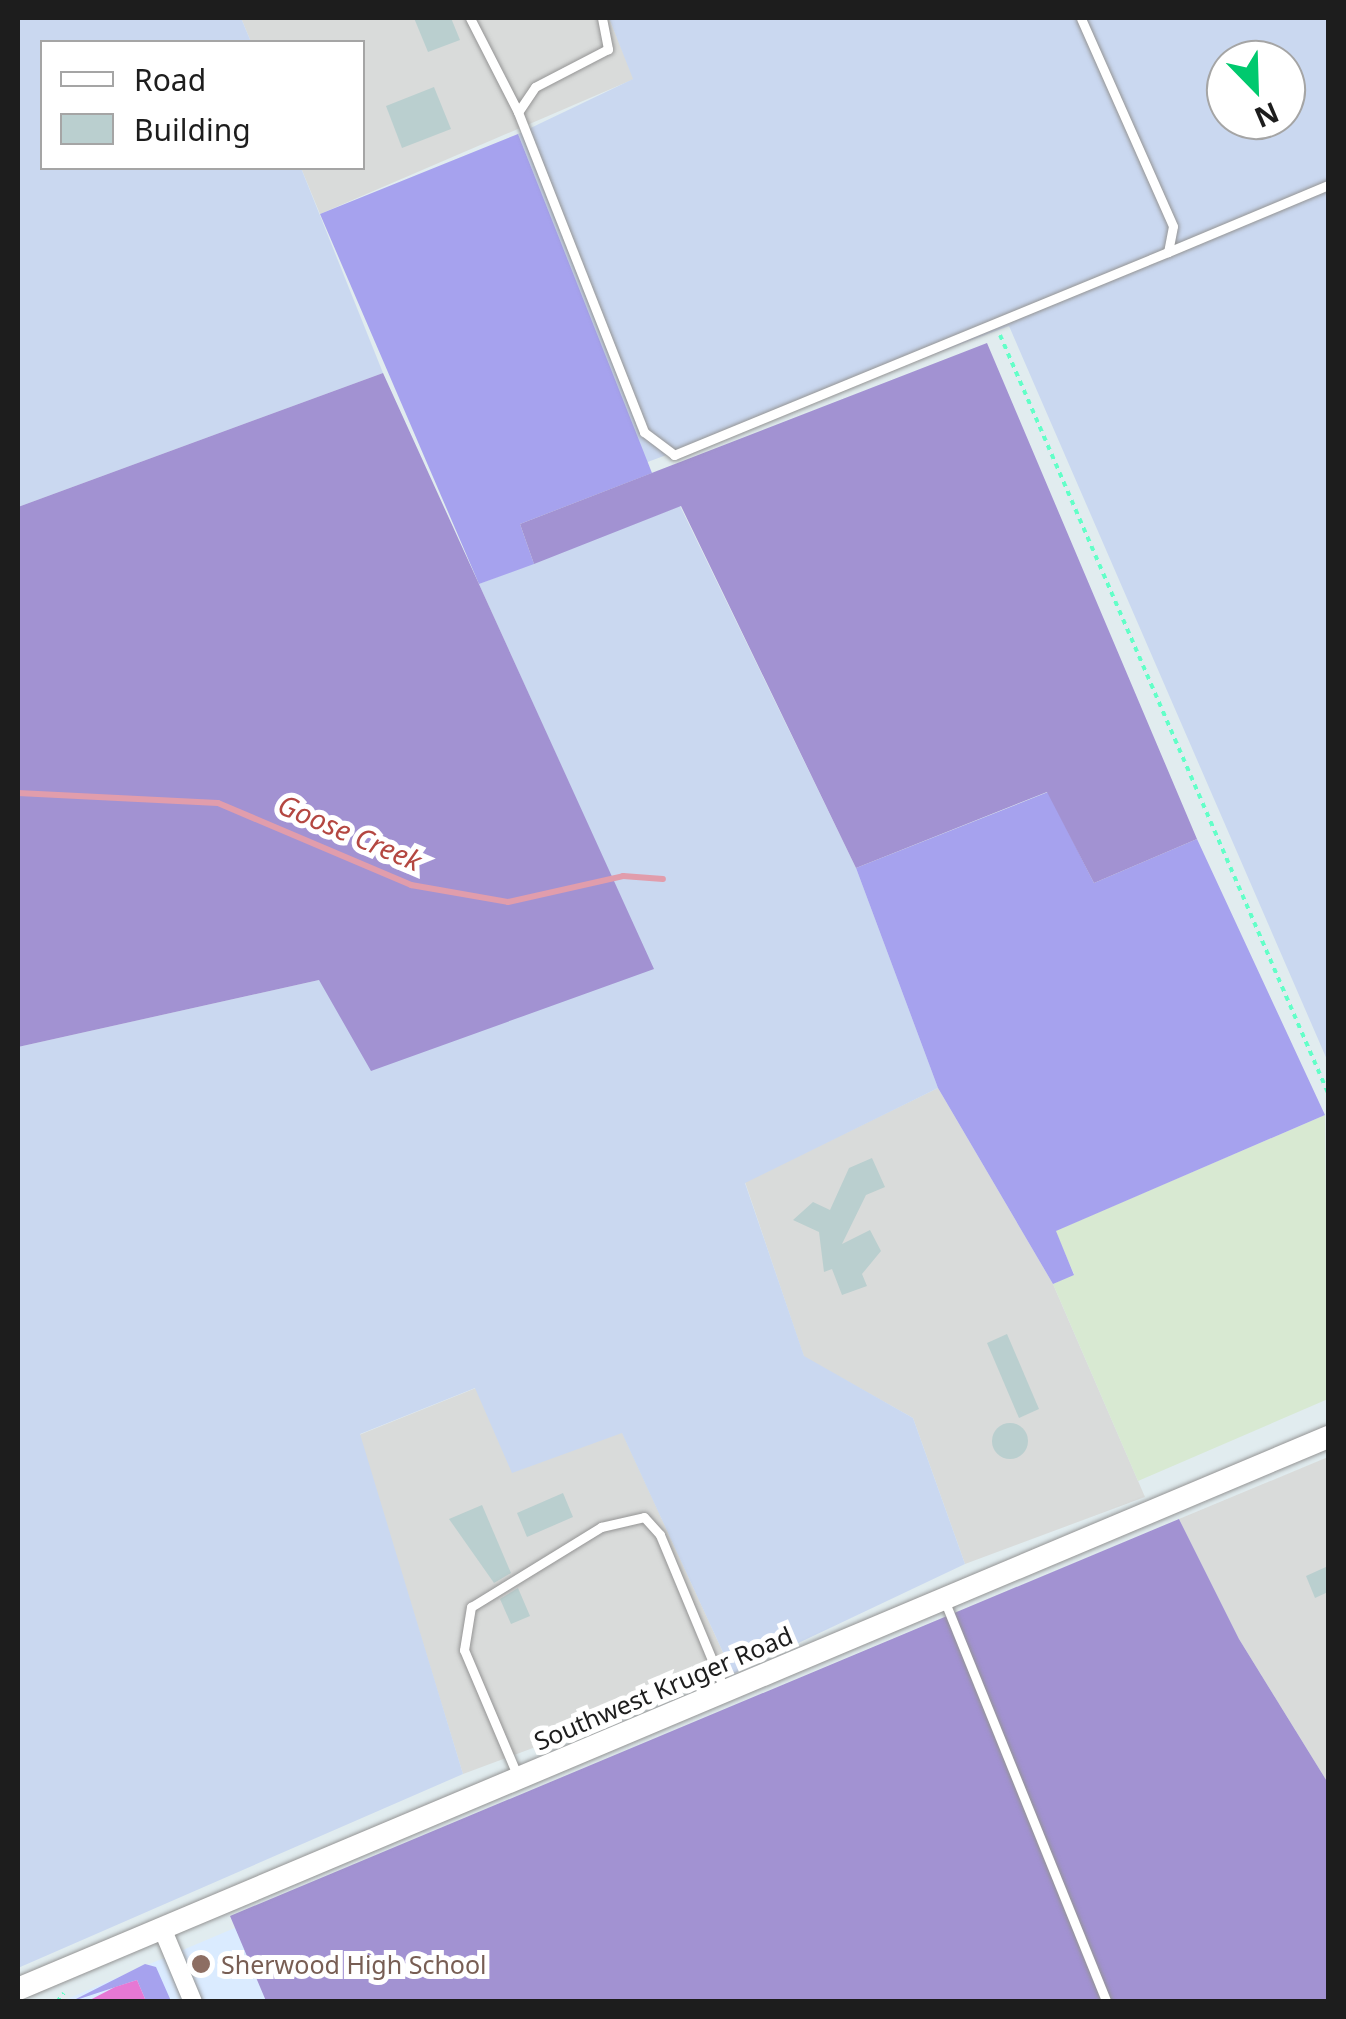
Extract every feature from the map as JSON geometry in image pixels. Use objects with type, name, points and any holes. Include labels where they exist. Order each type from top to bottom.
[{"type":"street","name":"Southwest Kruger Road","points":[[18,1989],[1328,1437]]},
{"type":"street","points":[[162,1928],[193,2002]]},
{"type":"lane","points":[[470,18],[518,112],[644,432],[662,452],[688,454],[1328,185]]},
{"type":"lane","points":[[518,112],[535,87],[608,49],[602,18]]},
{"type":"lane","points":[[1082,18],[1172,226],[1168,252]]},
{"type":"lane","points":[[519,1778],[464,1650],[471,1607],[601,1527],[644,1517],[660,1536],[725,1692]]},
{"type":"lane","points":[[944,1600],[1107,2002]]},
{"type":"path","points":[[998,325],[1328,1093]]},
{"type":"path","points":[[57,2002],[68,1990]]},
{"type":"shaded area","points":[[18,18],[241,18],[250,40],[40,40],[40,170],[302,170],[383,373],[18,507]]},
{"type":"shaded area","points":[[241,18],[609,18],[634,79],[320,214],[302,170],[365,170],[365,40],[250,40]]},
{"type":"shaded area","points":[[609,18],[1328,18],[1328,1062],[1009,326],[645,463],[518,134],[633,79]]},
{"type":"shaded area","points":[[518,134],[652,473],[520,524],[534,564],[479,584],[320,214]]},
{"type":"shaded area","points":[[987,343],[1197,839],[1094,883],[1047,792],[856,868],[681,506],[534,564],[520,524]]},
{"type":"shaded area","points":[[383,373],[654,969],[371,1071],[319,980],[18,1047],[18,507]]},
{"type":"shaded area","points":[[680,506],[856,868],[938,1088],[745,1183],[804,1356],[913,1418],[965,1564],[733,1674],[622,1433],[512,1473],[475,1388],[360,1434],[463,1774],[18,1968],[18,1047],[319,980],[653,969],[479,584]]},
{"type":"shaded area","points":[[1048,792],[1094,883],[1197,839],[1325,1115],[1056,1231],[1074,1275],[1053,1284],[938,1088],[856,868]]},
{"type":"shaded area","points":[[938,1088],[1053,1284],[1145,1497],[965,1564],[913,1418],[804,1357],[745,1182]]},
{"type":"shaded area","points":[[1325,1115],[1328,1399],[1138,1481],[1053,1284],[1074,1274],[1055,1231]]},
{"type":"shaded area","points":[[476,1388],[622,1432],[733,1674],[463,1774],[359,1435]]},
{"type":"shaded area","points":[[1328,1457],[1328,1783],[1239,1639],[1179,1519]]},
{"type":"shaded area","points":[[1179,1519],[1239,1639],[1328,1783],[1328,2001],[266,2001],[230,1916]]},
{"type":"shaded area","name":"Sherwood High School","points":[[237,1927],[269,2002],[60,2002]]},
{"type":"shaded area","points":[[145,1964],[156,1967],[171,2001],[146,2001],[137,1980],[70,2002]]},
{"type":"shaded area","points":[[137,1980],[146,2001],[88,2001],[115,1987]]},
{"type":"building","points":[[414,18],[451,18],[460,40],[428,52]]},
{"type":"building","points":[[434,87],[451,129],[402,148],[386,106]]},
{"type":"building","points":[[872,1158],[885,1187],[866,1195],[842,1244],[870,1230],[881,1251],[862,1274],[867,1286],[842,1295],[832,1269],[824,1272],[819,1232],[793,1220],[813,1202],[830,1210],[849,1168]]},
{"type":"building","points":[[1007,1334],[1039,1409],[1019,1418],[987,1343]]},
{"type":"building","points":[[1010,1423],[1023,1428],[1028,1441],[1023,1454],[1010,1459],[997,1454],[992,1441],[997,1428]]},
{"type":"building","points":[[563,1493],[573,1517],[527,1537],[517,1513]]},
{"type":"building","points":[[482,1505],[511,1573],[494,1583],[449,1519]]},
{"type":"building","points":[[1328,1566],[1328,1592],[1315,1598],[1306,1576]]},
{"type":"building","points":[[518,1588],[530,1616],[511,1624],[500,1599]]},
{"type":"waterway","name":"Goose Creek","points":[[18,793],[218,803],[411,885],[508,902],[623,876],[663,879]]},
{"type":"place","name":"Sherwood High School","points":[[201,1964]]}]
